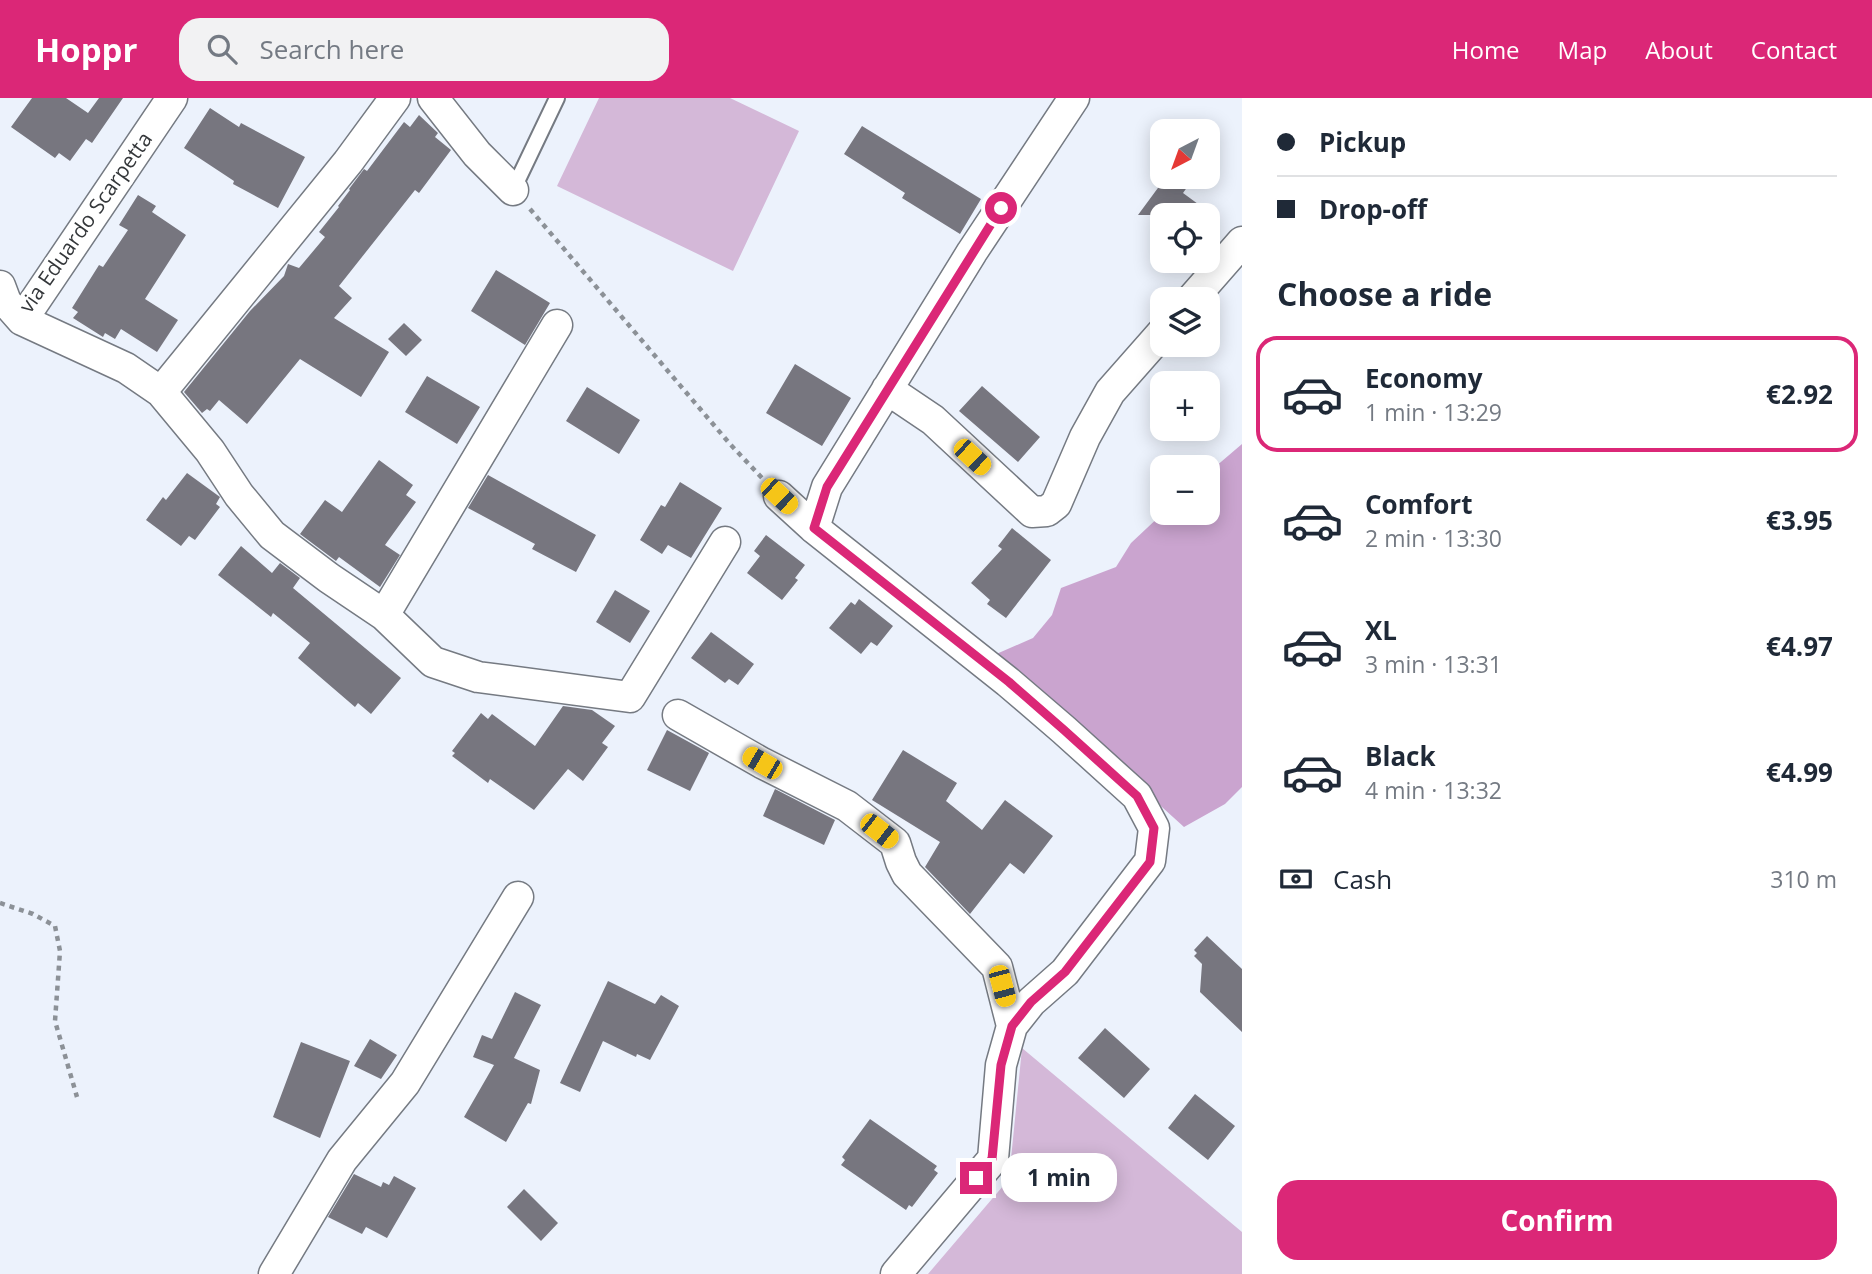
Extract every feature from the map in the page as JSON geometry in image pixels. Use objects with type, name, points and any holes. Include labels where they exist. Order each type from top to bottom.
[{"type":"street","name":"via Eduardo Scarpetta","points":[[0,286],[6,302],[22,320],[172,98]]},
{"type":"street","points":[[161,392],[348,162],[396,98]]},
{"type":"street","points":[[433,98],[477,154],[513,190]]},
{"type":"street","points":[[814,528],[827,487],[972,252],[1074,98]]},
{"type":"street","points":[[1203,287],[1242,242]]},
{"type":"street","points":[[22,320],[126,368],[161,392],[210,451],[239,495],[272,535],[384,615],[433,662],[478,677],[629,696],[725,542]]},
{"type":"street","points":[[384,615],[557,325]]},
{"type":"street","points":[[887,389],[933,420],[1032,512],[1047,511],[1056,504],[1085,437],[1110,392],[1150,347]]},
{"type":"street","points":[[779,496],[814,528],[1009,682],[1064,730],[1137,796],[1154,828],[1150,862],[1065,972],[1031,1002],[1012,1026],[1001,1065],[992,1159],[896,1274]]},
{"type":"street","points":[[678,715],[762,763],[847,806],[895,843],[907,874],[996,967],[1012,1026]]},
{"type":"street","points":[[274,1274],[342,1160],[405,1083],[518,897]]},
{"type":"lane","points":[[513,190],[557,98]]},
{"type":"path","points":[[513,190],[730,444],[779,496]]},
{"type":"path","points":[[0,903],[33,914],[55,926],[60,951],[55,1021],[77,1097]]},
{"type":"shaded area","points":[[599,98],[730,98],[799,131],[733,271],[557,186]]},
{"type":"shaded area","points":[[1242,444],[1242,787],[1225,804],[1184,827],[994,655],[1033,638],[1052,615],[1061,588],[1116,567],[1131,543],[1150,525],[1220,525],[1220,463]]},
{"type":"shaded area","points":[[1022,1048],[1242,1232],[1242,1274],[928,1274],[1009,1179]]},
{"type":"building","points":[[32,98],[66,98],[88,113],[99,98],[123,98],[92,143],[86,139],[70,161],[59,153],[55,158],[11,127]]},
{"type":"building","points":[[210,108],[239,127],[241,123],[305,157],[278,208],[233,184],[234,181],[184,148]]},
{"type":"building","points":[[419,115],[438,133],[435,137],[451,150],[419,193],[415,190],[339,286],[352,298],[334,318],[389,352],[361,397],[300,359],[247,424],[219,400],[210,411],[207,409],[202,413],[184,392],[250,311],[284,276],[288,264],[299,268],[325,237],[319,232],[364,169],[367,171],[404,122],[410,127]]},
{"type":"building","points":[[862,126],[981,199],[960,234],[902,198],[905,193],[844,154]]},
{"type":"building","points":[[1157,189],[1186,189],[1183,193],[1197,203],[1150,203],[1150,215],[1138,215]]},
{"type":"building","points":[[138,195],[156,206],[152,212],[186,235],[145,299],[178,320],[157,352],[121,329],[115,339],[105,333],[103,337],[73,318],[78,312],[72,308],[99,265],[103,267],[128,230],[119,225]]},
{"type":"building","points":[[496,270],[550,303],[525,345],[471,311]]},
{"type":"building","points":[[404,323],[422,340],[406,356],[388,339]]},
{"type":"building","points":[[795,364],[851,398],[822,446],[766,413]]},
{"type":"building","points":[[427,376],[480,407],[457,444],[405,412]]},
{"type":"building","points":[[982,386],[1040,437],[1018,462],[959,411]]},
{"type":"building","points":[[587,387],[640,420],[619,454],[566,421]]},
{"type":"building","points":[[379,460],[413,485],[406,495],[416,502],[385,545],[400,555],[380,587],[339,557],[336,561],[300,534],[325,500],[342,512]]},
{"type":"building","points":[[187,473],[220,497],[216,504],[220,507],[195,540],[189,536],[181,546],[146,520],[163,497],[166,500]]},
{"type":"building","points":[[488,475],[596,535],[576,572],[532,549],[535,544],[468,508]]},
{"type":"building","points":[[680,482],[722,508],[691,558],[668,545],[662,554],[640,540],[661,505],[665,507]]},
{"type":"building","points":[[1012,528],[1051,560],[1006,618],[987,604],[990,600],[971,583],[1002,549],[998,546]]},
{"type":"building","points":[[766,535],[805,565],[795,578],[798,580],[782,600],[747,573],[760,556],[754,551]]},
{"type":"building","points":[[241,546],[272,573],[280,563],[300,578],[293,588],[401,678],[371,714],[358,703],[355,707],[298,658],[310,643],[273,613],[271,617],[218,575]]},
{"type":"building","points":[[615,590],[650,611],[630,643],[596,622]]},
{"type":"building","points":[[859,599],[893,626],[877,646],[871,642],[861,654],[829,628],[851,602],[855,605]]},
{"type":"building","points":[[711,632],[754,664],[738,685],[729,679],[725,683],[691,658]]},
{"type":"building","points":[[563,706],[592,710],[615,726],[602,743],[608,747],[583,781],[568,769],[534,810],[490,779],[488,783],[452,756],[455,753],[452,751],[481,713],[488,719],[492,714],[535,746]]},
{"type":"building","points":[[667,730],[709,753],[690,791],[647,770]]},
{"type":"building","points":[[903,750],[957,783],[946,801],[982,830],[1005,800],[1053,836],[1024,874],[1010,863],[970,914],[925,867],[940,842],[872,800]]},
{"type":"building","points":[[775,789],[835,820],[824,845],[763,816]]},
{"type":"building","points":[[1207,936],[1242,969],[1242,1032],[1200,992],[1202,964],[1194,956],[1197,953],[1194,950]]},
{"type":"building","points":[[608,981],[655,1004],[661,995],[679,1006],[650,1060],[637,1054],[636,1057],[603,1041],[580,1092],[560,1083]]},
{"type":"building","points":[[515,992],[541,1005],[514,1058],[540,1070],[531,1104],[528,1103],[506,1142],[464,1117],[494,1065],[473,1057],[482,1035],[492,1039]]},
{"type":"building","points":[[1105,1028],[1150,1069],[1124,1098],[1078,1058]]},
{"type":"building","points":[[370,1039],[397,1055],[381,1079],[354,1066]]},
{"type":"building","points":[[301,1042],[350,1061],[320,1138],[273,1117]]},
{"type":"building","points":[[1195,1094],[1235,1126],[1208,1160],[1168,1128]]},
{"type":"building","points":[[870,1119],[937,1166],[934,1170],[938,1173],[912,1207],[909,1205],[906,1210],[841,1165],[845,1160],[842,1157]]},
{"type":"building","points":[[354,1174],[381,1187],[383,1182],[389,1185],[394,1176],[416,1188],[387,1238],[366,1227],[362,1234],[328,1217]]},
{"type":"building","points":[[524,1189],[558,1223],[541,1241],[507,1207]]},
{"type":"route","points":[[976,1178],[992,1159],[1001,1065],[1012,1026],[1031,1002],[1065,972],[1150,862],[1154,828],[1137,796],[1064,730],[1009,682],[814,528],[827,487],[1001,208]]}]
